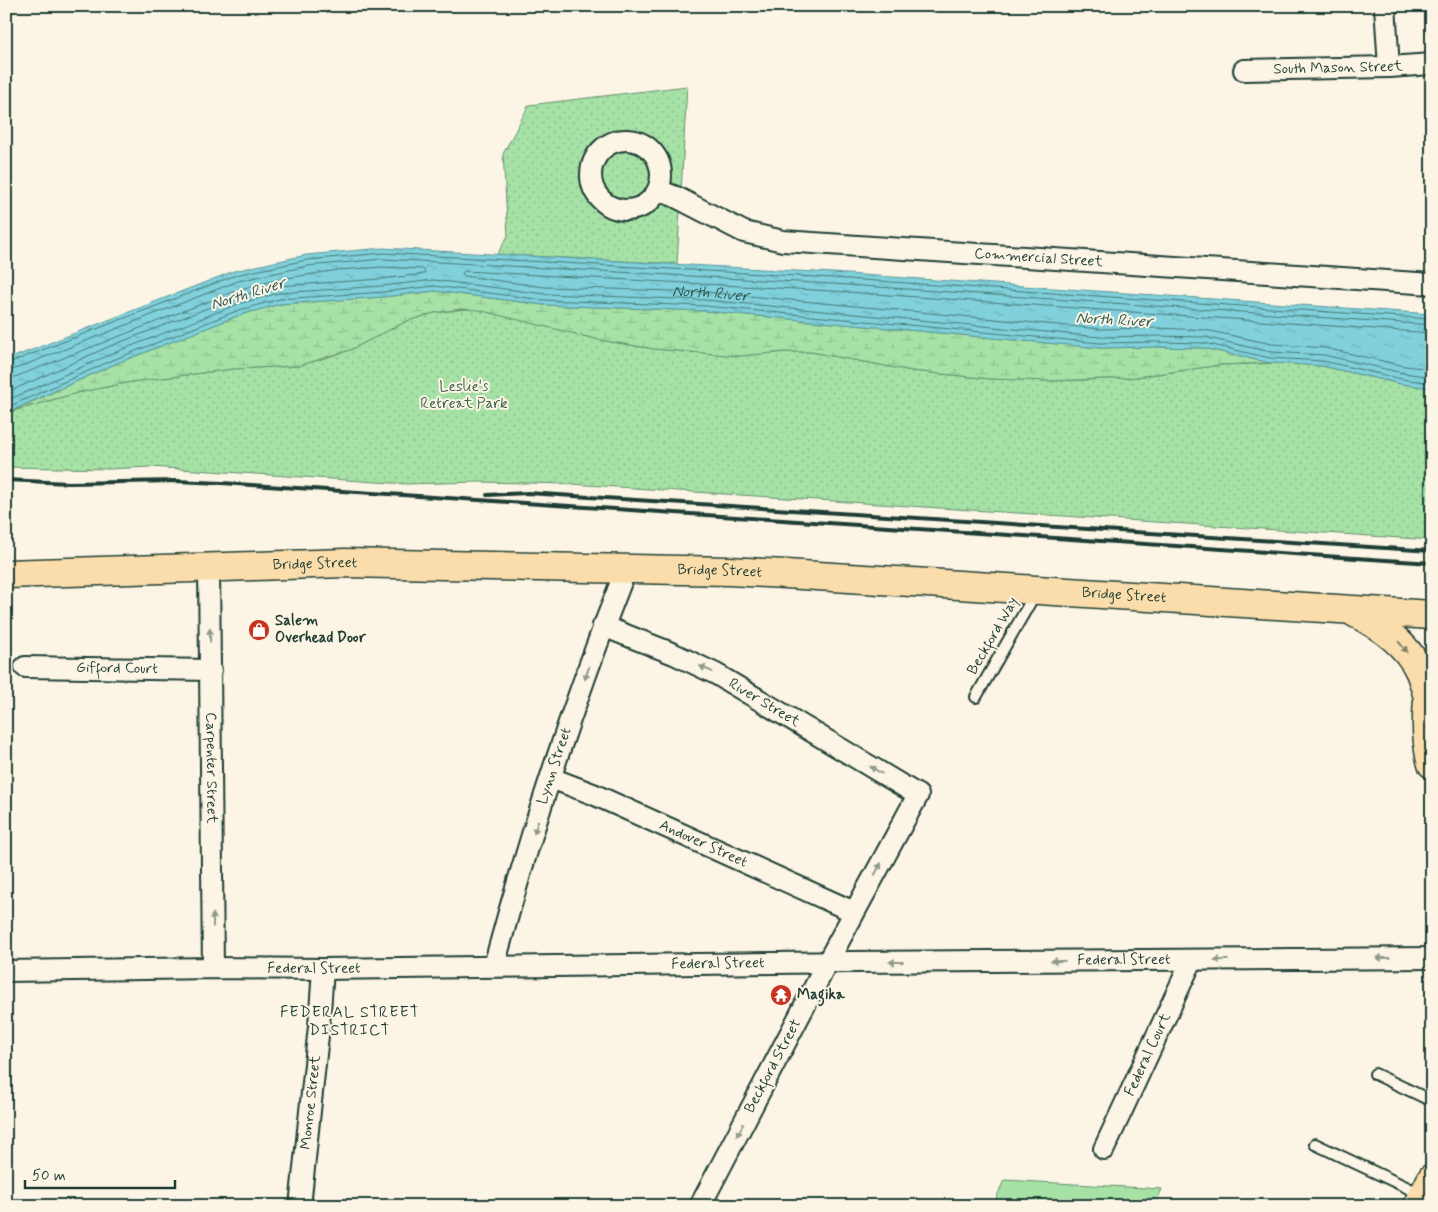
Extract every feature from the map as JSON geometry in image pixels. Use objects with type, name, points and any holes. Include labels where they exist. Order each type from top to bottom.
[{"type":"main road","name":"Bridge Street","points":[[6,574],[345,563],[626,569],[786,574],[1432,615]]},
{"type":"main road","points":[[1349,610],[1372,621],[1390,633],[1406,650],[1418,670],[1428,697]]},
{"type":"main road","points":[[1432,660],[1426,723],[1428,750],[1432,764]]},
{"type":"street","points":[[1385,6],[1389,67]]},
{"type":"street","name":"South Mason Street","points":[[1244,70],[1389,67],[1432,64]]},
{"type":"street","name":"Commercial Street","points":[[658,190],[676,197],[744,232],[783,240],[902,250],[1432,284]]},
{"type":"street","name":"Carpenter Street","points":[[209,568],[213,968]]},
{"type":"street","name":"Lynn Street","points":[[494,966],[551,778],[603,626],[626,569]]},
{"type":"street","name":"River Street","points":[[603,626],[674,654],[716,674],[918,795]]},
{"type":"street","name":"Gifford Court","points":[[25,667],[211,670]]},
{"type":"street","name":"Andover Street","points":[[551,778],[593,794],[854,912]]},
{"type":"street","name":"Beckford Street","points":[[700,1206],[827,962],[918,795]]},
{"type":"street","name":"Federal Street","points":[[6,972],[213,968],[323,969],[827,962],[1432,958]]},
{"type":"street","name":"Federal Court","points":[[1104,1149],[1192,960]]},
{"type":"street","name":"Monroe Street","points":[[300,1206],[319,1026],[323,969]]},
{"type":"lane","name":"Beckford Way","points":[[976,697],[1037,590]]},
{"type":"lane","points":[[1375,1074],[1432,1101]]},
{"type":"lane","points":[[1316,1144],[1425,1193]]},
{"type":"green space","name":"Leslie's Retreat Park","points":[[687,86],[677,264],[512,255],[478,309],[600,340],[654,349],[739,356],[811,352],[912,371],[991,379],[1049,381],[1129,378],[1221,365],[1286,363],[1322,366],[1401,384],[1432,388],[1432,540],[571,484],[478,482],[407,484],[150,467],[109,469],[6,467],[6,413],[77,393],[131,382],[233,369],[298,366],[350,350],[407,321],[434,313],[465,309],[508,236],[503,154],[529,105]]},
{"type":"green space","points":[[435,291],[544,305],[705,311],[1100,348],[1203,348],[1270,363],[1221,365],[1129,378],[1049,381],[991,379],[912,371],[811,352],[739,356],[654,349],[600,340],[478,310],[461,309],[434,313],[407,321],[350,350],[298,366],[233,369],[131,382],[77,393],[12,411],[115,364],[240,315],[280,304],[383,297]]},
{"type":"green space","points":[[1004,1180],[1162,1189],[1155,1206],[993,1206]]},
{"type":"water","name":"North River","points":[[383,248],[833,273],[1432,314],[1432,388],[1401,384],[1322,366],[1270,363],[1203,348],[1100,348],[705,311],[544,305],[435,291],[383,297],[280,304],[240,315],[115,364],[6,413],[6,360],[234,271],[306,255]]},
{"type":"railway","points":[[6,480],[69,483],[176,481],[222,483],[1432,563]]},
{"type":"railway","points":[[487,495],[528,493],[1432,551]]},
{"type":"place","name":"Salem Overhead Door","points":[[259,630]]},
{"type":"place","name":"Magika","points":[[781,995]]},
{"type":"district","name":"FEDERAL STREET DISTRICT","points":[[350,1021]]}]
